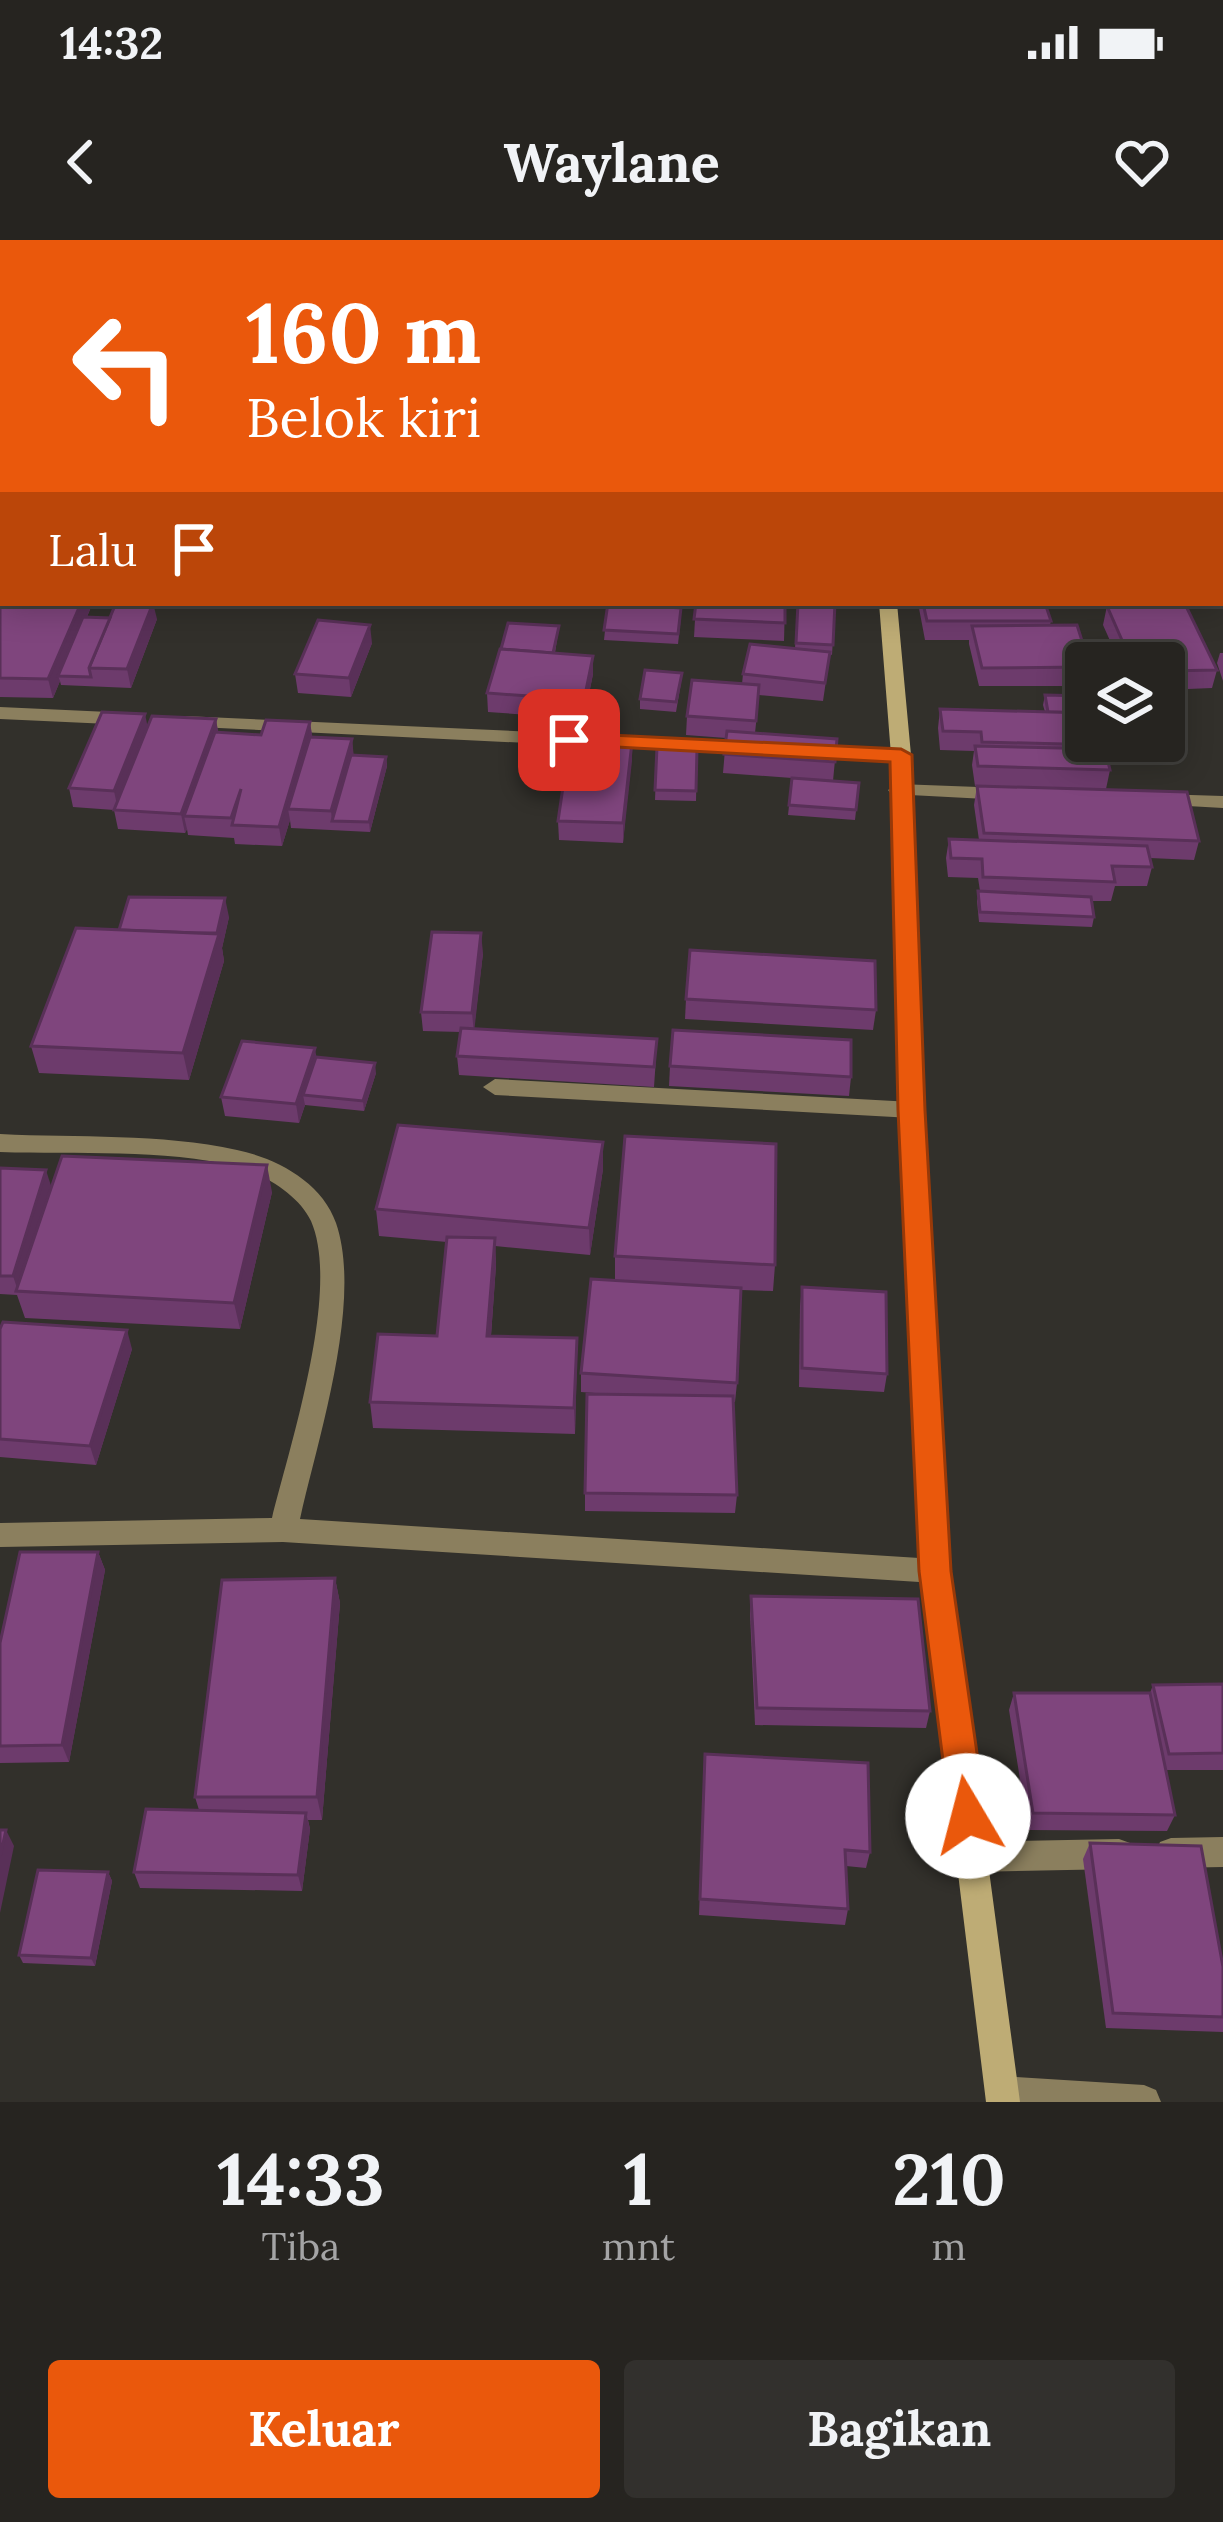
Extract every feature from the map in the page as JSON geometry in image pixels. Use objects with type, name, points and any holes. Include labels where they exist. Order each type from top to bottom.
[{"type":"street","points":[[888,606],[901,755],[898,790],[935,1571],[1003,2098],[1144,2102]]},
{"type":"street","points":[[0,713],[142,720]]},
{"type":"street","points":[[166,721],[901,755]]},
{"type":"street","points":[[898,790],[1037,795]]},
{"type":"street","points":[[1130,799],[1223,802]]},
{"type":"street","points":[[494,1087],[912,1110]]},
{"type":"street","points":[[0,1143],[205,1154],[265,1167],[302,1193],[324,1221],[331,1273],[325,1339],[283,1530]]},
{"type":"street","points":[[0,1535],[283,1530],[935,1571]]},
{"type":"street","points":[[974,1857],[1223,1852]]},
{"type":"building","points":[[0,606],[80,606],[48,679],[0,678]]},
{"type":"building","points":[[115,606],[152,606],[127,669],[89,668]]},
{"type":"building","points":[[608,606],[681,608],[678,634],[604,630]]},
{"type":"building","points":[[696,606],[785,606],[785,623],[694,619]]},
{"type":"building","points":[[798,606],[835,606],[833,645],[796,643]]},
{"type":"building","points":[[924,606],[1046,606],[1051,621],[927,621]]},
{"type":"building","points":[[1107,606],[1186,606],[1217,670],[1185,671],[1185,642],[1123,642]]},
{"type":"building","points":[[83,617],[110,618],[89,668],[91,677],[58,676]]},
{"type":"building","points":[[318,620],[370,625],[349,678],[295,674]]},
{"type":"building","points":[[508,623],[559,626],[553,653],[501,649]]},
{"type":"building","points":[[1077,625],[1082,642],[1065,642],[1065,667],[982,668],[972,626]]},
{"type":"building","points":[[750,644],[830,652],[825,683],[743,674]]},
{"type":"building","points":[[500,649],[593,656],[584,700],[487,693]]},
{"type":"building","points":[[645,670],[682,673],[676,702],[640,699]]},
{"type":"building","points":[[692,680],[759,685],[756,721],[687,716]]},
{"type":"building","points":[[1045,695],[1065,695],[1065,712],[1048,712]]},
{"type":"building","points":[[940,709],[1065,712],[1065,744],[982,742],[981,732],[943,731]]},
{"type":"building","points":[[102,712],[145,714],[114,791],[69,788]]},
{"type":"building","points":[[152,716],[216,719],[181,814],[114,810]]},
{"type":"building","points":[[266,720],[310,722],[279,827],[232,825],[241,789],[231,818],[184,816],[215,732],[261,735]]},
{"type":"building","points":[[727,731],[837,739],[835,762],[724,754]]},
{"type":"building","points":[[310,737],[352,739],[331,811],[288,809]]},
{"type":"building","points":[[570,739],[632,742],[623,823],[558,821]]},
{"type":"building","points":[[975,746],[1065,748],[1065,762],[1108,762],[1110,770],[978,766]]},
{"type":"building","points":[[657,747],[697,748],[696,791],[655,790]]},
{"type":"building","points":[[351,755],[386,757],[369,822],[332,821]]},
{"type":"building","points":[[792,778],[859,783],[856,810],[789,805]]},
{"type":"building","points":[[977,786],[1187,792],[1199,841],[984,833]]},
{"type":"building","points":[[949,839],[1147,846],[1152,867],[1112,866],[1115,882],[983,877],[982,859],[951,858]]},
{"type":"building","points":[[978,891],[1091,897],[1094,917],[980,912]]},
{"type":"building","points":[[129,897],[225,898],[217,933],[196,933],[119,930]]},
{"type":"building","points":[[76,928],[219,934],[183,1053],[31,1046]]},
{"type":"building","points":[[432,932],[481,933],[472,1013],[421,1012]]},
{"type":"building","points":[[690,950],[875,961],[876,1010],[686,999]]},
{"type":"building","points":[[461,1028],[657,1039],[654,1067],[457,1056]]},
{"type":"building","points":[[673,1030],[851,1040],[851,1077],[670,1066]]},
{"type":"building","points":[[242,1041],[315,1048],[296,1104],[221,1097]]},
{"type":"building","points":[[316,1057],[375,1063],[363,1101],[303,1095]]},
{"type":"building","points":[[398,1125],[603,1142],[589,1228],[376,1209]]},
{"type":"building","points":[[625,1136],[776,1144],[775,1265],[615,1256]]},
{"type":"building","points":[[62,1156],[267,1165],[234,1303],[16,1291]]},
{"type":"building","points":[[0,1168],[46,1170],[13,1276],[0,1276]]},
{"type":"building","points":[[447,1237],[495,1238],[487,1336],[577,1338],[574,1408],[370,1402],[378,1334],[437,1336]]},
{"type":"building","points":[[591,1279],[741,1288],[737,1383],[581,1373]]},
{"type":"building","points":[[802,1287],[886,1292],[887,1374],[802,1368]]},
{"type":"building","points":[[3,1322],[127,1330],[90,1446],[0,1439]]},
{"type":"building","points":[[587,1394],[733,1396],[737,1495],[585,1493]]},
{"type":"building","points":[[20,1552],[98,1552],[62,1745],[0,1746],[0,1643]]},
{"type":"building","points":[[335,1578],[317,1797],[195,1797],[222,1580]]},
{"type":"building","points":[[751,1596],[918,1599],[930,1711],[757,1708]]},
{"type":"building","points":[[1223,1684],[1223,1753],[1169,1754],[1153,1685]]},
{"type":"building","points":[[1014,1693],[1150,1693],[1175,1815],[1033,1813]]},
{"type":"building","points":[[705,1754],[868,1763],[870,1852],[845,1850],[848,1909],[700,1899]]},
{"type":"building","points":[[146,1809],[306,1813],[298,1875],[134,1872]]},
{"type":"building","points":[[1090,1843],[1201,1846],[1223,1967],[1223,2017],[1113,2013]]},
{"type":"building","points":[[38,1870],[108,1872],[91,1958],[19,1955]]},
{"type":"route","points":[[569,740],[901,755],[898,790],[935,1571],[968,1816]]}]
